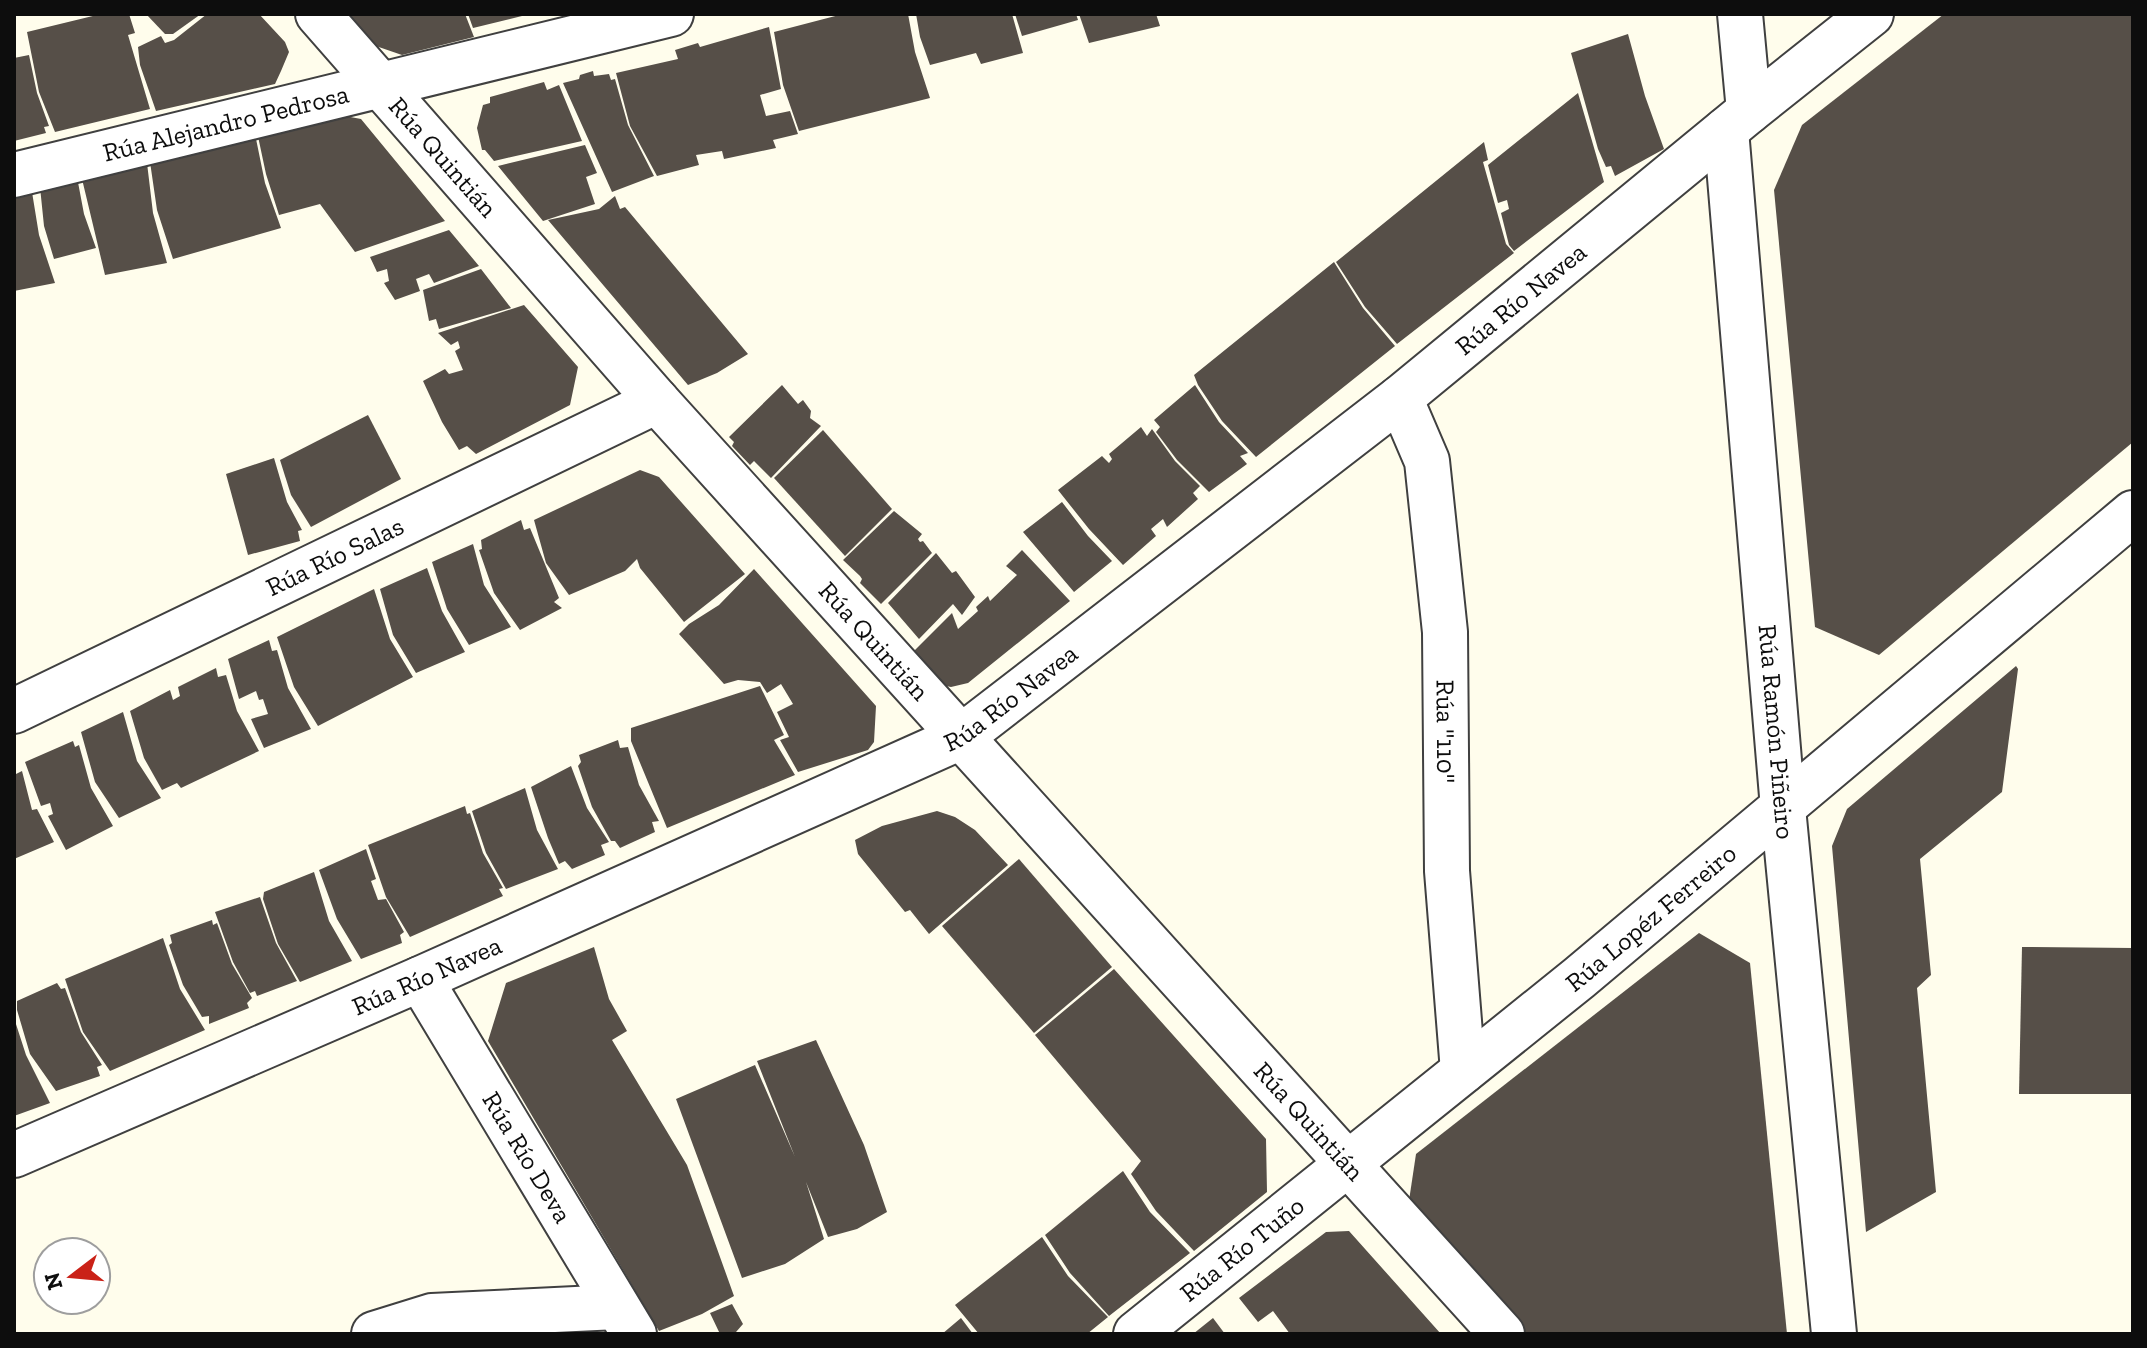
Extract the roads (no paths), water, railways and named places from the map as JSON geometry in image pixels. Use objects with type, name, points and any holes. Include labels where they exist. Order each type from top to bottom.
[{"type":"street","name":"Rúa Quintián","points":[[318,14],[657,401],[1502,1334]]},
{"type":"street","name":"Rúa Alejandro Pedrosa","points":[[14,175],[671,14]]},
{"type":"street","name":"Rúa Ramón Piñeiro","points":[[1740,14],[1737,120],[1783,808],[1834,1334]]},
{"type":"street","name":"Rúa Río Navea","points":[[14,1155],[420,979],[961,737],[1400,398],[1737,120],[1871,14]]},
{"type":"street","name":"Rúa \"110\"","points":[[1400,398],[1427,461],[1445,632],[1447,871],[1463,1071]]},
{"type":"street","name":"Rúa Río Salas","points":[[14,711],[657,401]]},
{"type":"street","name":"Rúa Lopéz Ferreiro","points":[[1349,1162],[1579,978],[2133,513]]},
{"type":"street","name":"Rúa Río Deva","points":[[420,979],[626,1320]]},
{"type":"street","name":"Rúa Río Tuño","points":[[1136,1334],[1349,1162]]},
{"type":"street","points":[[374,1334],[432,1316],[626,1320]]}]
